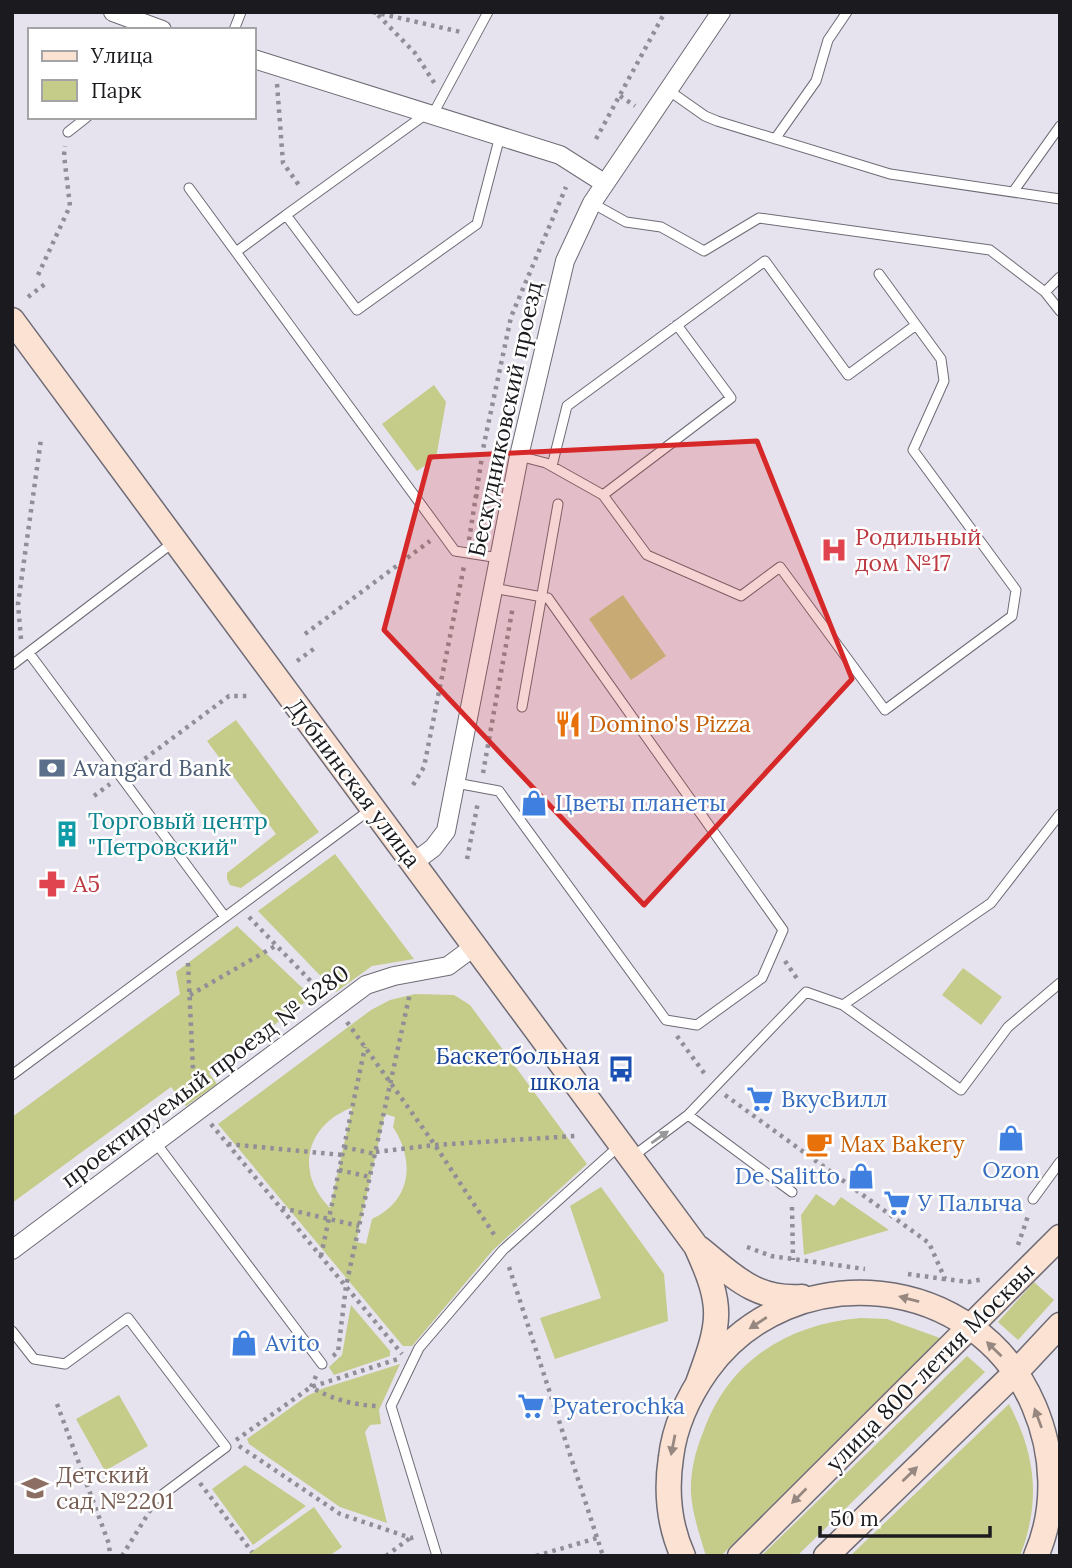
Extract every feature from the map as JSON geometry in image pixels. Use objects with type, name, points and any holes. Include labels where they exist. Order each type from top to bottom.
[{"type":"main road","name":"Дубнинская улица","points":[[12,320],[696,1246],[714,1290],[717,1312],[715,1338],[698,1382]]},
{"type":"main road","name":"улица 800-летия Москвы","points":[[740,1556],[1060,1237]]},
{"type":"main road","name":"Дубнинская улица","points":[[696,1246],[739,1281],[763,1294],[785,1298],[820,1296]]},
{"type":"main road","points":[[683,1556],[672,1522],[668,1496],[669,1470],[679,1419],[698,1382],[739,1335],[784,1308],[820,1296],[860,1292],[912,1299],[936,1308],[971,1328],[1000,1353],[1016,1372],[1040,1419],[1050,1471],[1047,1522],[1036,1556]]},
{"type":"main road","points":[[826,1556],[1016,1372],[1060,1325]]},
{"type":"street","points":[[113,12],[157,28]]},
{"type":"street","name":"Бескудниковский проезд","points":[[414,863],[432,848],[446,831],[519,456],[565,261],[604,183],[721,12]]},
{"type":"street","points":[[256,61],[560,155],[604,183]]},
{"type":"street","name":"проектируемый проезд № 5280","points":[[14,1246],[366,985],[394,976],[448,966],[475,946]]},
{"type":"lane","points":[[236,252],[430,113],[488,12]]},
{"type":"lane","points":[[775,139],[816,81],[828,40],[847,12]]},
{"type":"lane","points":[[668,90],[705,116],[890,174],[1060,199]]},
{"type":"lane","points":[[68,132],[84,119]]},
{"type":"lane","points":[[1013,192],[1060,126]]},
{"type":"lane","points":[[286,215],[357,310],[477,223],[500,136]]},
{"type":"lane","points":[[189,188],[455,551],[499,558]]},
{"type":"lane","points":[[592,203],[626,222],[662,227],[704,251],[759,218],[990,250],[1045,292],[1060,311]]},
{"type":"lane","points":[[552,466],[567,406],[765,261],[848,375],[916,325]]},
{"type":"lane","points":[[519,456],[546,463],[603,495],[647,555],[741,596],[780,567],[885,710],[1012,616],[1016,590],[913,450],[944,381],[941,359],[879,274]]},
{"type":"lane","points":[[1045,292],[1060,277]]},
{"type":"lane","points":[[603,495],[731,398],[677,325]]},
{"type":"lane","points":[[522,707],[558,504]]},
{"type":"lane","points":[[12,665],[176,540]]},
{"type":"lane","points":[[456,783],[499,791],[666,1020],[697,1025],[762,978],[783,930],[548,598],[493,588]]},
{"type":"lane","points":[[26,655],[225,917]]},
{"type":"lane","points":[[12,1075],[372,808]]},
{"type":"lane","points":[[843,1005],[991,903],[1060,814]]},
{"type":"lane","points":[[437,1556],[391,1406],[419,1348],[503,1250],[626,1151],[688,1115],[806,992],[843,1005],[961,1090],[1008,1027],[1060,983]]},
{"type":"lane","points":[[688,1115],[792,1192]]},
{"type":"lane","points":[[156,1143],[322,1364]]},
{"type":"lane","points":[[1033,1199],[1060,1162]]},
{"type":"lane","points":[[12,1331],[34,1359],[65,1364],[128,1318],[226,1447],[158,1498]]},
{"type":"path","points":[[596,139],[665,12]]},
{"type":"path","points":[[376,13],[475,35]]},
{"type":"path","points":[[376,13],[415,53],[442,96]]},
{"type":"path","points":[[277,83],[283,163],[309,199]]},
{"type":"path","points":[[620,96],[636,106]]},
{"type":"path","points":[[38,275],[70,206],[64,155],[68,132]]},
{"type":"path","points":[[413,785],[424,767],[467,553],[484,444],[511,317],[566,187]]},
{"type":"path","points":[[27,297],[45,284]]},
{"type":"path","points":[[26,655],[18,604],[41,439]]},
{"type":"path","points":[[475,496],[496,500]]},
{"type":"path","points":[[304,634],[442,533]]},
{"type":"path","points":[[467,859],[513,612],[513,592]]},
{"type":"path","points":[[297,661],[315,648]]},
{"type":"path","points":[[170,740],[229,696],[249,696]]},
{"type":"path","points":[[239,906],[336,1007],[435,1145],[503,1250],[603,1556]]},
{"type":"path","points":[[187,945],[194,1093],[201,1109],[227,1144],[405,1357]]},
{"type":"path","points":[[190,995],[276,945]]},
{"type":"path","points":[[776,947],[806,992]]},
{"type":"path","points":[[322,1364],[338,1352],[346,1286],[411,985]]},
{"type":"path","points":[[666,1020],[715,1088],[929,1243],[945,1279]]},
{"type":"path","points":[[321,1256],[365,1046]]},
{"type":"path","points":[[344,1147],[376,1153],[435,1145],[575,1136]]},
{"type":"path","points":[[227,1144],[342,1155]]},
{"type":"path","points":[[339,1170],[370,1177]]},
{"type":"path","points":[[792,1192],[793,1260]]},
{"type":"path","points":[[1015,1256],[1033,1199]]},
{"type":"path","points":[[281,1208],[359,1226]]},
{"type":"path","points":[[747,1247],[771,1256],[793,1260],[876,1270]]},
{"type":"path","points":[[904,1274],[968,1282],[988,1277]]},
{"type":"path","points":[[411,1538],[340,1514],[233,1442],[311,1387],[405,1357],[419,1348]]},
{"type":"path","points":[[311,1387],[356,1405],[391,1406]]},
{"type":"path","points":[[57,1404],[109,1544],[110,1556]]},
{"type":"path","points":[[192,1473],[252,1552]]},
{"type":"path","points":[[122,1556],[158,1498]]},
{"type":"path","points":[[386,1556],[411,1538],[430,1533]]},
{"type":"path","points":[[536,1556],[597,1538]]},
{"type":"highlighted area","points":[[757,441],[852,679],[644,905],[384,630],[430,457]]},
{"type":"green space","points":[[434,385],[446,402],[436,458],[417,471],[382,424]]},
{"type":"green space","points":[[623,595],[666,656],[631,680],[589,619]]},
{"type":"green space","points":[[236,720],[319,832],[241,888],[230,885],[227,873],[276,834],[207,741]]},
{"type":"green space","points":[[335,854],[414,959],[372,966],[336,992],[258,911]]},
{"type":"green space","points":[[237,926],[312,997],[209,1073],[217,1084],[186,1106],[171,1087],[12,1203],[12,1117],[180,994],[176,972]]},
{"type":"green space","points":[[963,968],[1002,997],[981,1025],[942,995]]},
{"type":"green space","points":[[415,994],[454,995],[470,1005],[587,1164],[493,1250],[412,1346],[403,1346],[218,1124],[371,1010],[390,1000]],"holes":[[[352,1108],[330,1208],[319,1194],[309,1166],[315,1138],[323,1126],[335,1116]],[[385,1114],[395,1117],[393,1127],[405,1153],[406,1179],[395,1201],[372,1219],[366,1244],[356,1242]]]},
{"type":"green space","points":[[601,1187],[664,1274],[668,1321],[555,1359],[540,1318],[601,1298],[570,1206]]},
{"type":"green space","points":[[816,1194],[834,1206],[841,1197],[889,1230],[804,1255],[801,1215]]},
{"type":"green space","points":[[1034,1282],[1054,1300],[1018,1340],[998,1322]]},
{"type":"green space","points":[[351,1305],[390,1351],[390,1356],[334,1375],[329,1367],[342,1355]]},
{"type":"green space","points":[[861,1318],[887,1319],[940,1338],[721,1556],[706,1556],[692,1501],[693,1468],[704,1430],[729,1383],[746,1365],[787,1337],[810,1328]]},
{"type":"green space","points":[[967,1356],[985,1372],[797,1556],[761,1556]]},
{"type":"green space","points":[[400,1364],[379,1410],[381,1424],[370,1425],[365,1432],[387,1523],[340,1507],[249,1444],[247,1439],[307,1396]]},
{"type":"green space","points":[[119,1395],[148,1446],[105,1471],[76,1419]]},
{"type":"green space","points":[[1009,1404],[1025,1442],[1032,1479],[1031,1517],[1020,1556],[850,1556]]},
{"type":"green space","points":[[245,1465],[306,1506],[253,1545],[212,1489]]},
{"type":"green space","points":[[314,1507],[342,1547],[329,1556],[246,1556]]},
{"type":"place","name":"Родильный дом №17","points":[[834,550]]},
{"type":"place","name":"Domino's Pizza","points":[[568,724]]},
{"type":"place","name":"Avangard Bank","points":[[52,768]]},
{"type":"place","name":"Цветы планеты","points":[[534,803]]},
{"type":"place","name":"Торговый центр \"Петровский\"","points":[[67,834]]},
{"type":"place","name":"А5","points":[[52,884]]},
{"type":"place","name":"Баскетбольная школа","points":[[621,1069]]},
{"type":"place","name":"ВкусВилл","points":[[760,1099]]},
{"type":"place","name":"Ozon","points":[[1011,1138]]},
{"type":"place","name":"Max Bakery","points":[[819,1144]]},
{"type":"place","name":"De Salitto","points":[[861,1176]]},
{"type":"place","name":"У Палыча","points":[[897,1203]]},
{"type":"place","name":"Avito","points":[[244,1343]]},
{"type":"place","name":"Pyaterochka","points":[[531,1406]]},
{"type":"place","name":"Детский сад №2201","points":[[35,1488]]}]
